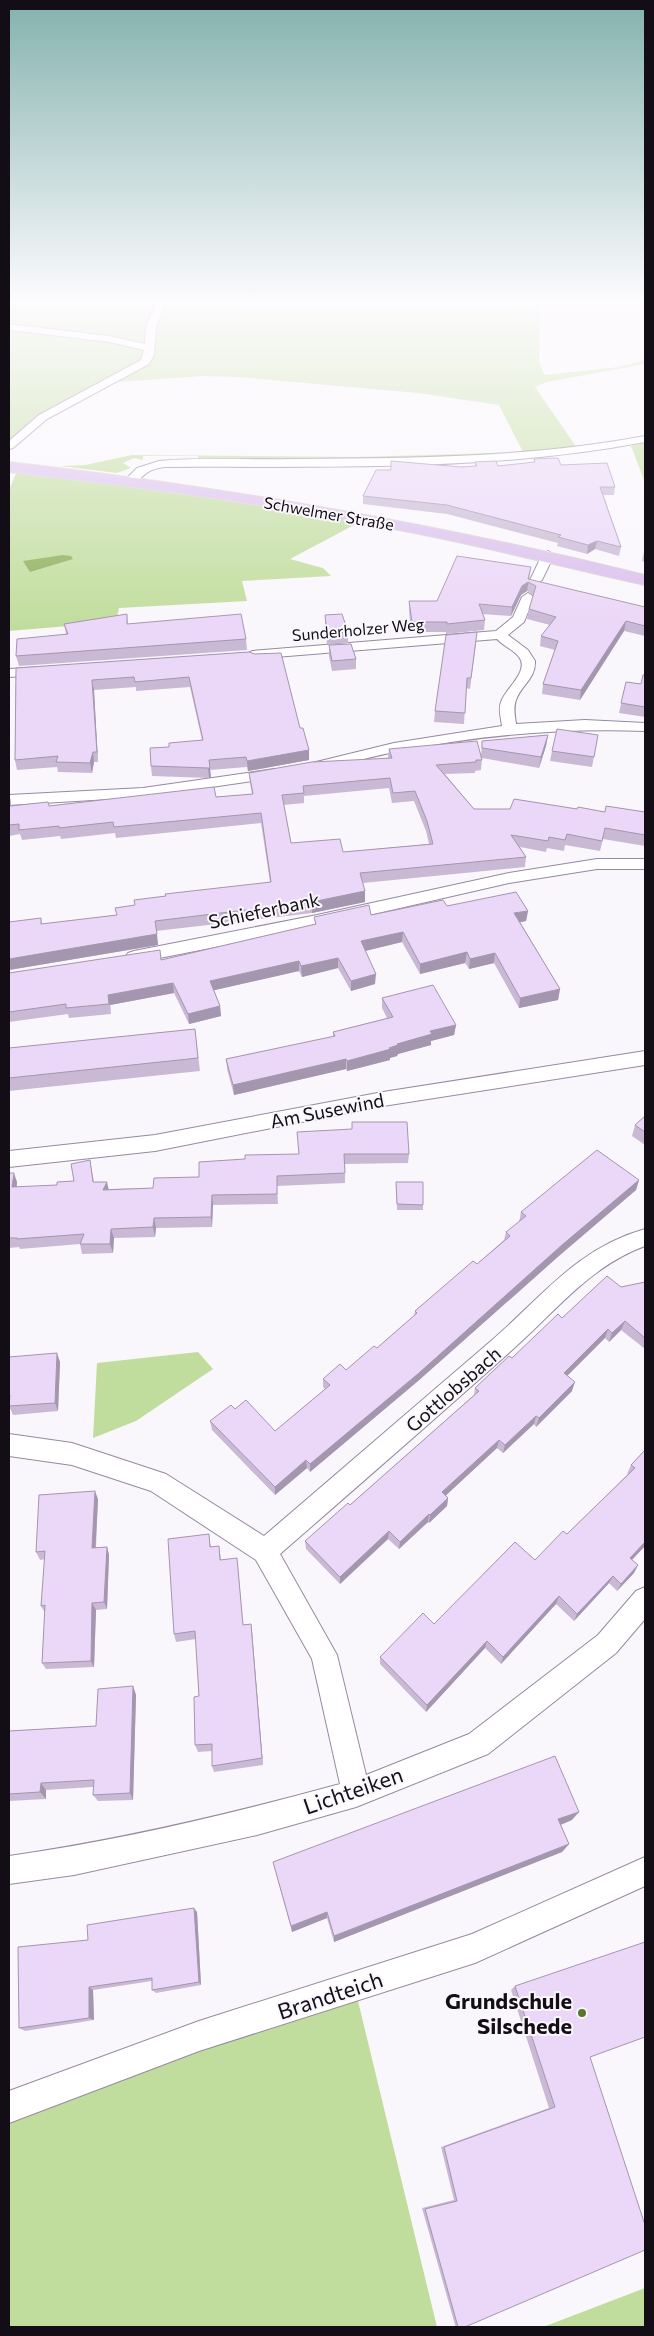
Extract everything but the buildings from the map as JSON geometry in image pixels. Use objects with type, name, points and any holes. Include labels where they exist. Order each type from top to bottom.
[{"type":"main road","name":"Schwelmer Straße","points":[[9,467],[130,481],[342,514],[548,555],[645,580]]},
{"type":"street","points":[[9,446],[43,417],[56,410]]},
{"type":"street","points":[[130,481],[141,469],[151,465],[453,461],[529,456],[603,447],[645,439]]},
{"type":"street","points":[[536,580],[548,555]]},
{"type":"street","points":[[509,729],[507,704],[528,668],[528,660],[519,650],[505,642],[500,634],[519,619],[528,597]]},
{"type":"street","name":"Sunderholzer Weg","points":[[234,656],[500,634]]},
{"type":"street","points":[[9,673],[58,670]]},
{"type":"street","points":[[9,800],[68,799],[140,794],[207,786],[296,770],[406,745],[509,729],[619,724],[645,727]]},
{"type":"street","name":"Schieferbank","points":[[115,960],[308,923],[509,878],[597,864],[645,864]]},
{"type":"street","name":"Am Susewind","points":[[9,1159],[164,1141],[383,1099],[645,1058]]},
{"type":"street","name":"Gottlobsbach","points":[[266,1551],[506,1342],[578,1273],[620,1246],[645,1237]]},
{"type":"street","points":[[9,1445],[72,1454],[158,1482],[266,1551],[324,1655],[356,1793]]},
{"type":"street","name":"Lichteiken","points":[[9,1870],[74,1861],[257,1821],[356,1793],[478,1744],[607,1644],[645,1600]]},
{"type":"street","name":"Brandteich","points":[[9,2107],[199,2036],[475,1948],[645,1871]]},
{"type":"shaded area","points":[[9,410],[51,410],[40,416],[9,442]]},
{"type":"shaded area","points":[[502,410],[551,410],[577,448],[440,459],[198,461],[198,456],[143,456],[143,460],[134,458],[123,463],[131,468],[117,473],[60,466],[85,465],[132,455],[358,457],[523,452]]},
{"type":"shaded area","points":[[645,442],[645,482],[631,446]]},
{"type":"shaded area","points":[[17,471],[227,499],[358,523],[290,559],[323,568],[331,576],[242,581],[247,601],[119,608],[116,622],[9,631],[9,490]]},
{"type":"shaded area","points":[[63,555],[71,556],[73,559],[30,572],[23,561]]},
{"type":"shaded area","points":[[198,1352],[213,1369],[136,1421],[93,1438],[97,1363]]},
{"type":"shaded area","points":[[358,2001],[437,2327],[9,2327],[9,2118],[203,2046]]},
{"type":"shaded area","points":[[645,2288],[645,2327],[543,2327]]},
{"type":"place","name":"Grundschule Silschede","points":[[582,2013]]}]
